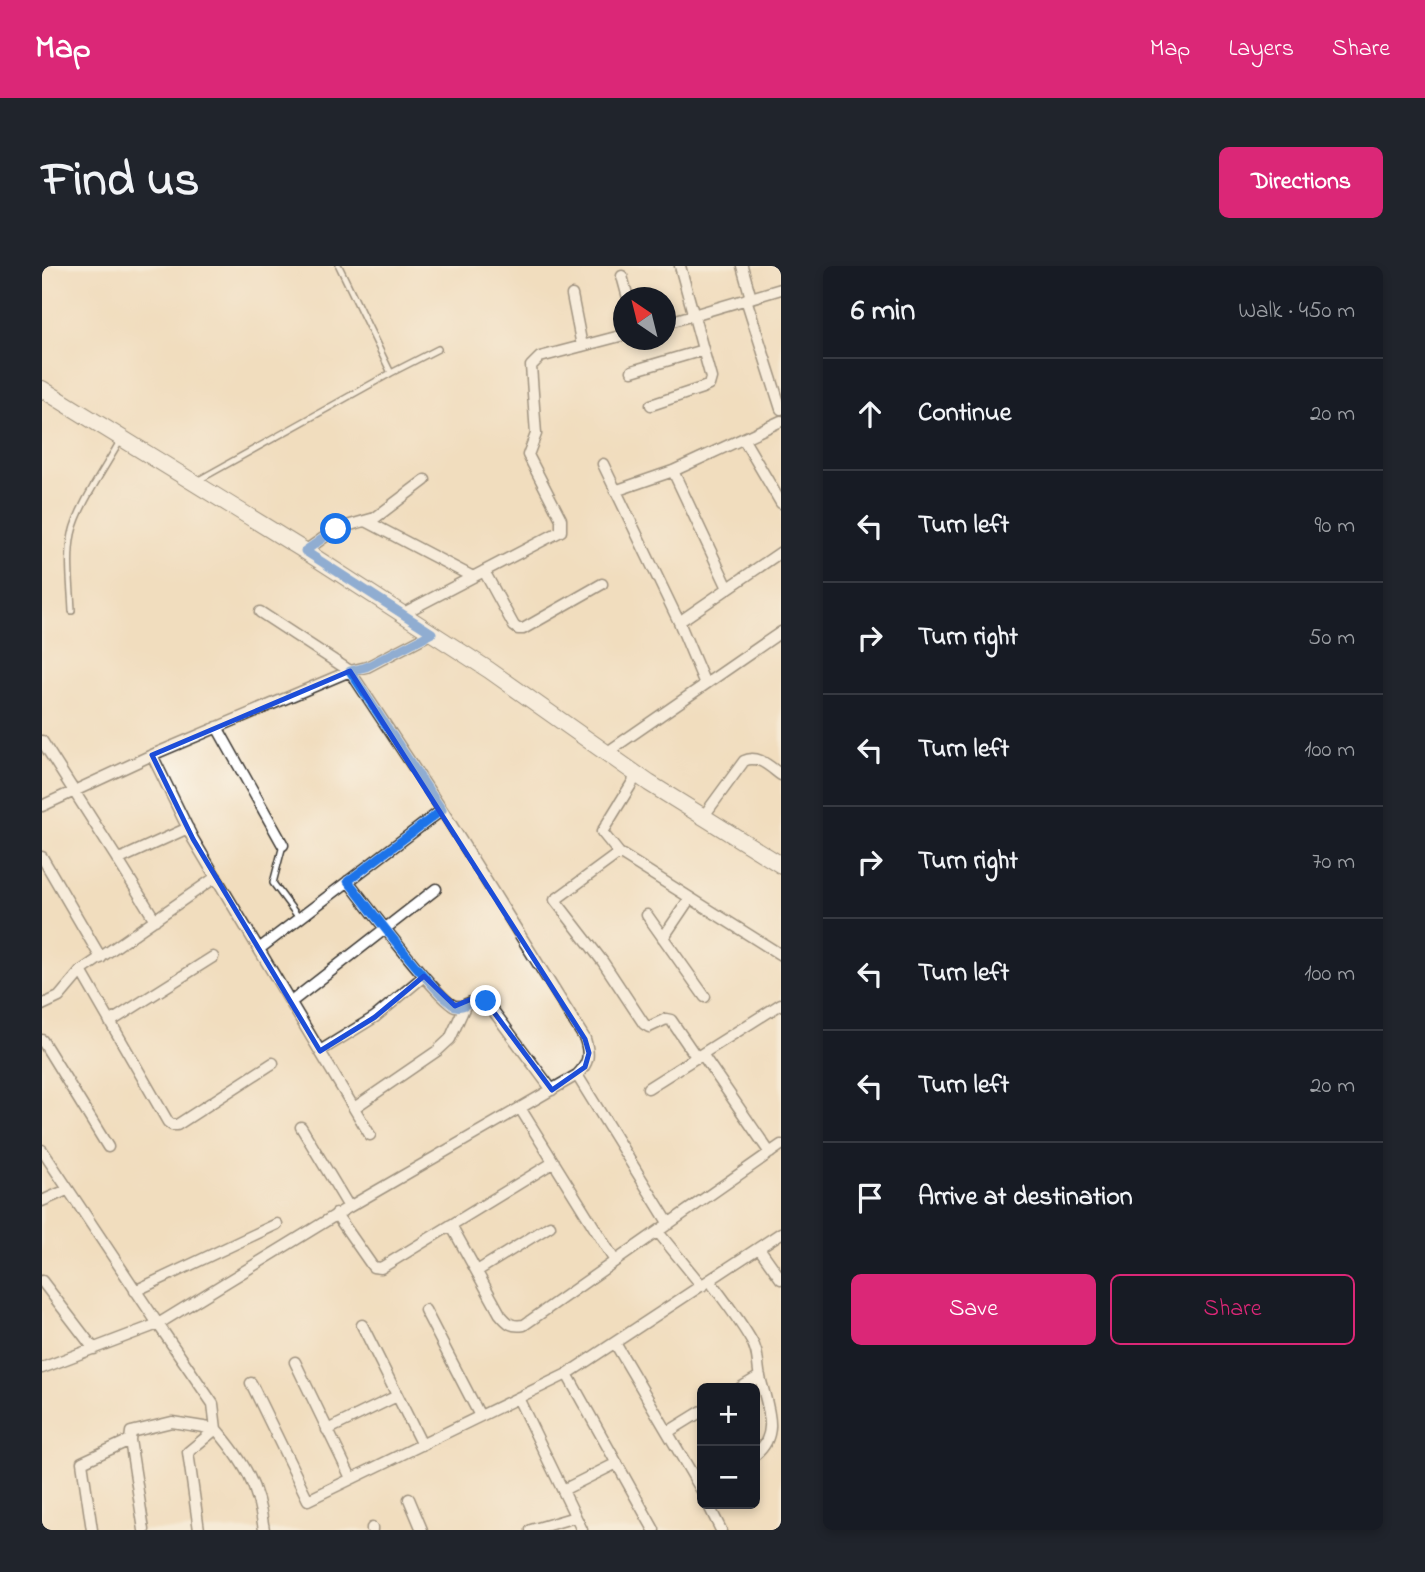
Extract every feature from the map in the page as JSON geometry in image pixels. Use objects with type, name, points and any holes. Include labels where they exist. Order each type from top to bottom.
[{"type":"street","points":[[651,405],[709,385],[704,350],[680,266]]},
{"type":"street","points":[[742,266],[748,299],[781,409]]},
{"type":"street","points":[[622,276],[625,287]]},
{"type":"street","points":[[676,320],[781,289]]},
{"type":"street","points":[[572,295],[582,346]]},
{"type":"street","points":[[402,614],[561,531],[561,519],[528,456],[536,434],[531,366],[540,357],[613,338]]},
{"type":"street","points":[[632,371],[704,350]]},
{"type":"street","points":[[42,389],[305,551],[432,633],[637,775],[781,865]]},
{"type":"street","points":[[615,491],[673,471],[781,421]]},
{"type":"street","points":[[744,440],[781,503]]},
{"type":"street","points":[[603,464],[705,684]]},
{"type":"street","points":[[673,471],[728,588]]},
{"type":"street","points":[[305,551],[336,529],[375,518],[425,480]]},
{"type":"street","points":[[366,521],[473,577]]},
{"type":"street","points":[[678,622],[781,552]]},
{"type":"street","points":[[484,571],[518,629],[523,629],[602,584]]},
{"type":"street","points":[[42,1368],[158,1324],[336,1214],[577,1075],[588,1060],[589,1052],[585,1039],[442,810],[350,671],[260,612]]},
{"type":"street","points":[[606,753],[781,632]]},
{"type":"street","points":[[42,806],[217,727],[350,671],[366,667],[432,633]]},
{"type":"street","points":[[217,727],[283,845]]},
{"type":"street","points":[[42,741],[155,920]]},
{"type":"street","points":[[152,755],[216,877],[370,1135]]},
{"type":"street","points":[[703,817],[744,761],[750,758],[758,759],[781,775]]},
{"type":"street","points":[[637,775],[602,832],[619,853],[781,955]]},
{"type":"street","points":[[259,949],[442,810]]},
{"type":"street","points":[[117,858],[188,828]]},
{"type":"street","points":[[544,908],[619,853]]},
{"type":"street","points":[[42,858],[101,958]]},
{"type":"street","points":[[42,990],[45,1004],[59,997],[81,971],[216,877]]},
{"type":"street","points":[[348,881],[424,976],[450,1003],[455,1006],[475,999],[486,1001],[552,1090]]},
{"type":"street","points":[[291,1003],[436,889]]},
{"type":"street","points":[[663,938],[690,898]]},
{"type":"street","points":[[555,900],[603,962],[645,1024],[649,1027],[666,1019],[671,1020],[770,1153]]},
{"type":"street","points":[[647,915],[705,997]]},
{"type":"street","points":[[110,1022],[213,957]]},
{"type":"street","points":[[81,971],[172,1125],[177,1125],[273,1063]]},
{"type":"street","points":[[320,1051],[375,1017],[424,976]]},
{"type":"street","points":[[354,1108],[437,1051],[450,1039],[466,1004]]},
{"type":"street","points":[[648,1088],[781,1004]]},
{"type":"street","points":[[42,1040],[108,1147]]},
{"type":"street","points":[[577,1075],[669,1224]]},
{"type":"street","points":[[520,1108],[615,1261]]},
{"type":"street","points":[[301,1127],[349,1207]]},
{"type":"street","points":[[451,1225],[500,1314],[507,1323],[514,1326],[524,1325],[781,1145]]},
{"type":"street","points":[[42,1150],[213,1404],[216,1429],[236,1454],[260,1499],[264,1530]]},
{"type":"street","points":[[336,1214],[376,1269],[381,1268],[554,1162]]},
{"type":"street","points":[[42,1201],[67,1190]]},
{"type":"street","points":[[135,1291],[277,1224]]},
{"type":"street","points":[[477,1271],[550,1226]]},
{"type":"street","points":[[658,1232],[706,1283],[751,1340],[759,1357],[760,1376],[777,1407],[774,1437],[760,1451]]},
{"type":"street","points":[[251,1383],[308,1500],[567,1374],[781,1233]]},
{"type":"street","points":[[760,1248],[781,1279]]},
{"type":"street","points":[[42,1281],[94,1349]]},
{"type":"street","points":[[425,1310],[480,1416]]},
{"type":"street","points":[[362,1325],[422,1445]]},
{"type":"street","points":[[615,1343],[697,1480]]},
{"type":"street","points":[[295,1362],[351,1478]]},
{"type":"street","points":[[567,1374],[653,1530]]},
{"type":"street","points":[[748,1383],[760,1376]]},
{"type":"street","points":[[327,1430],[397,1396]]},
{"type":"street","points":[[518,1398],[582,1530]]},
{"type":"street","points":[[668,1432],[697,1414]]},
{"type":"street","points":[[144,1530],[131,1432],[172,1422],[216,1429]]},
{"type":"street","points":[[199,1530],[188,1452],[216,1429]]},
{"type":"street","points":[[92,1530],[82,1462],[130,1440]]},
{"type":"street","points":[[563,1490],[617,1464]]},
{"type":"street","points":[[409,1499],[422,1530]]},
{"type":"street","points":[[710,1509],[721,1530]]},
{"type":"street","points":[[531,1530],[575,1517]]},
{"type":"lane","points":[[339,266],[391,373]]},
{"type":"lane","points":[[194,482],[438,349]]},
{"type":"lane","points":[[72,611],[72,534],[77,519],[122,438]]},
{"type":"lane","points":[[283,845],[274,883],[299,918]]},
{"type":"highlighted area","points":[[350,671],[585,1039],[589,1053],[585,1067],[552,1090],[481,995],[455,1006],[424,976],[375,1017],[320,1051],[193,839],[152,755]]},
{"type":"route","points":[[336,529],[305,551],[432,633],[366,667],[350,671],[442,810],[348,881],[424,976],[450,1003],[462,1006],[475,999],[486,1001]]}]
